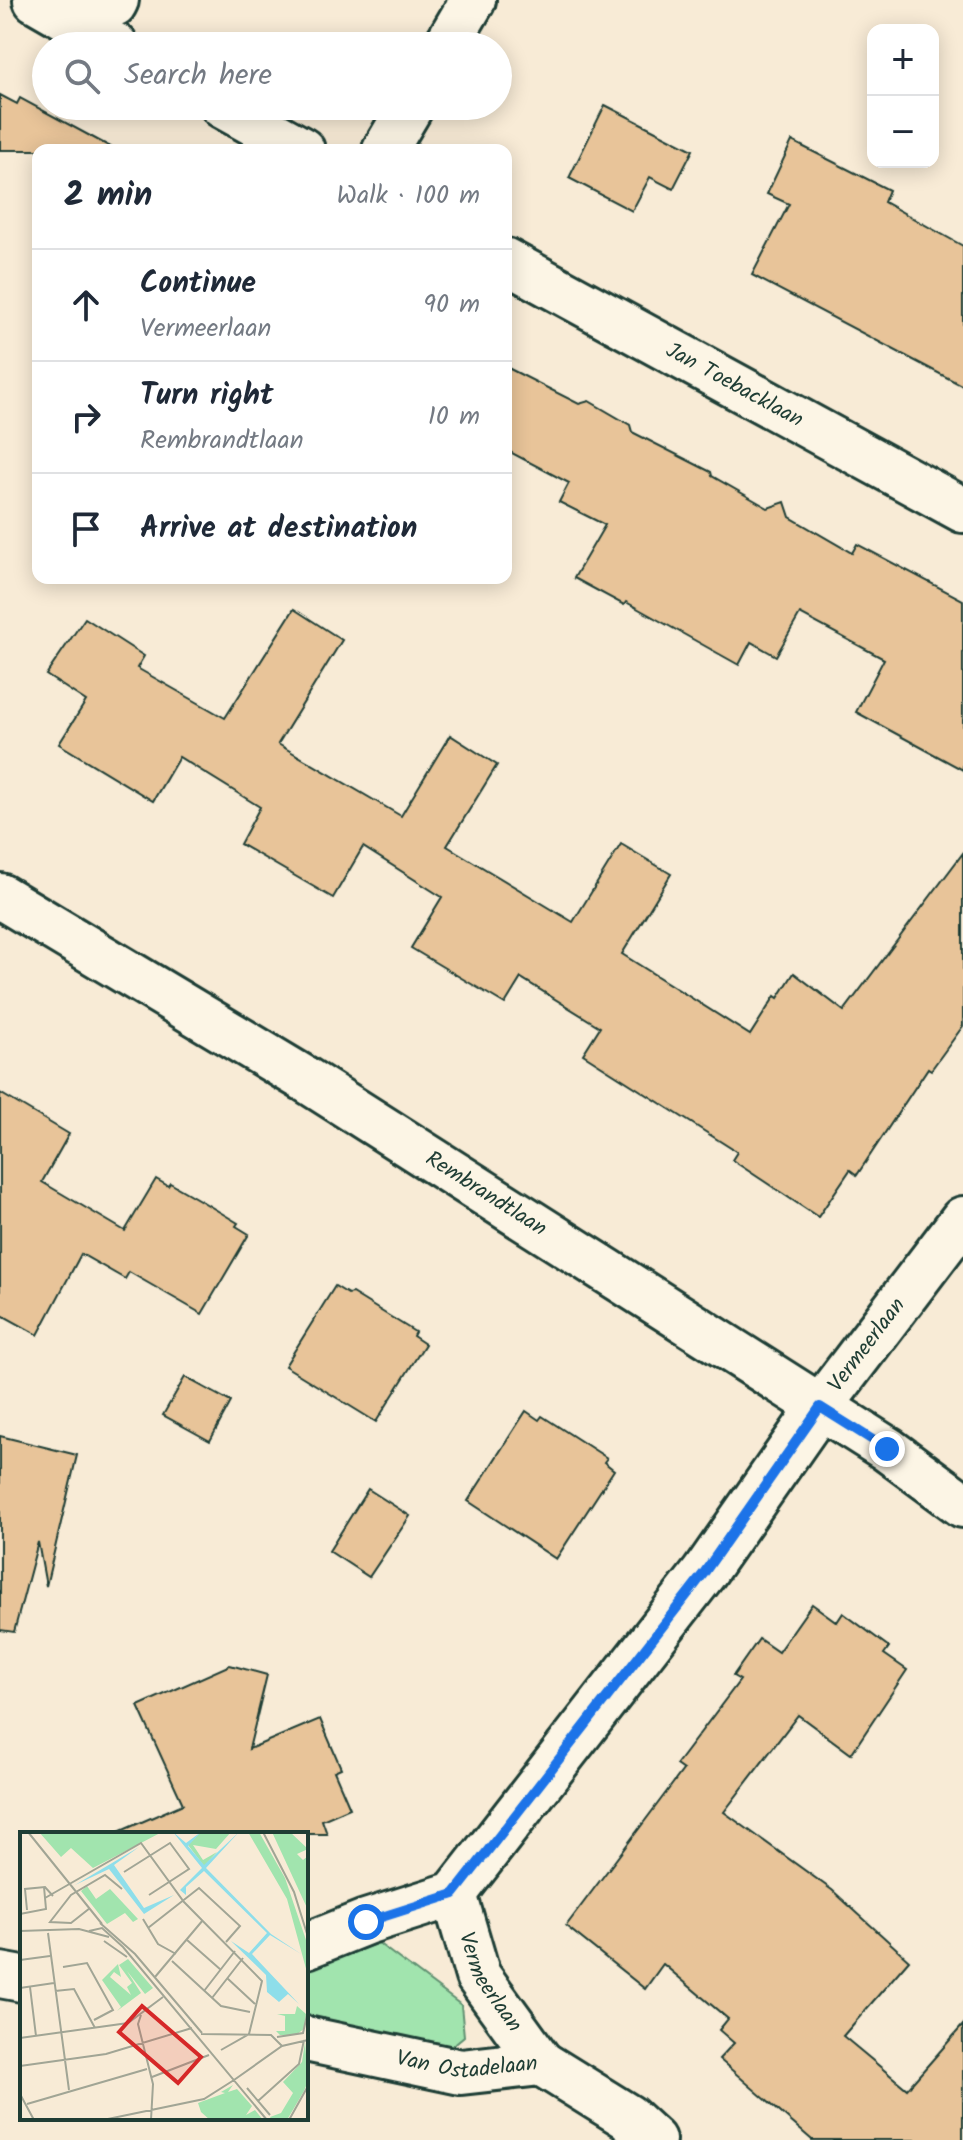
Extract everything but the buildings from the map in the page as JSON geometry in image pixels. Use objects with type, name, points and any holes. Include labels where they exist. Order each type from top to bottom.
[{"type":"street","points":[[52,9],[114,4],[116,0]]},
{"type":"street","points":[[454,32],[473,0]]},
{"type":"street","points":[[52,9],[92,32]]},
{"type":"street","points":[[248,120],[291,144]]},
{"type":"street","points":[[389,144],[403,120]]},
{"type":"street","name":"Jan Toebacklaan","points":[[512,264],[963,510]]},
{"type":"street","name":"Rembrandtlaan","points":[[0,896],[305,1079],[887,1449],[963,1505]]},
{"type":"street","name":"Vermeerlaan","points":[[541,2063],[478,1976],[454,1894],[704,1573],[820,1407],[963,1219]]},
{"type":"street","points":[[308,1945],[366,1922],[454,1894]]},
{"type":"street","points":[[0,1975],[20,1979]]},
{"type":"street","name":"Van Ostadelaan","points":[[308,2039],[461,2072],[541,2063],[628,2117],[653,2140]]},
{"type":"green space","points":[[378,1943],[461,2005],[464,2036],[446,2051],[308,2020],[308,1969]]},
{"type":"route","points":[[366,1922],[454,1894],[704,1573],[820,1407],[887,1449]]}]
